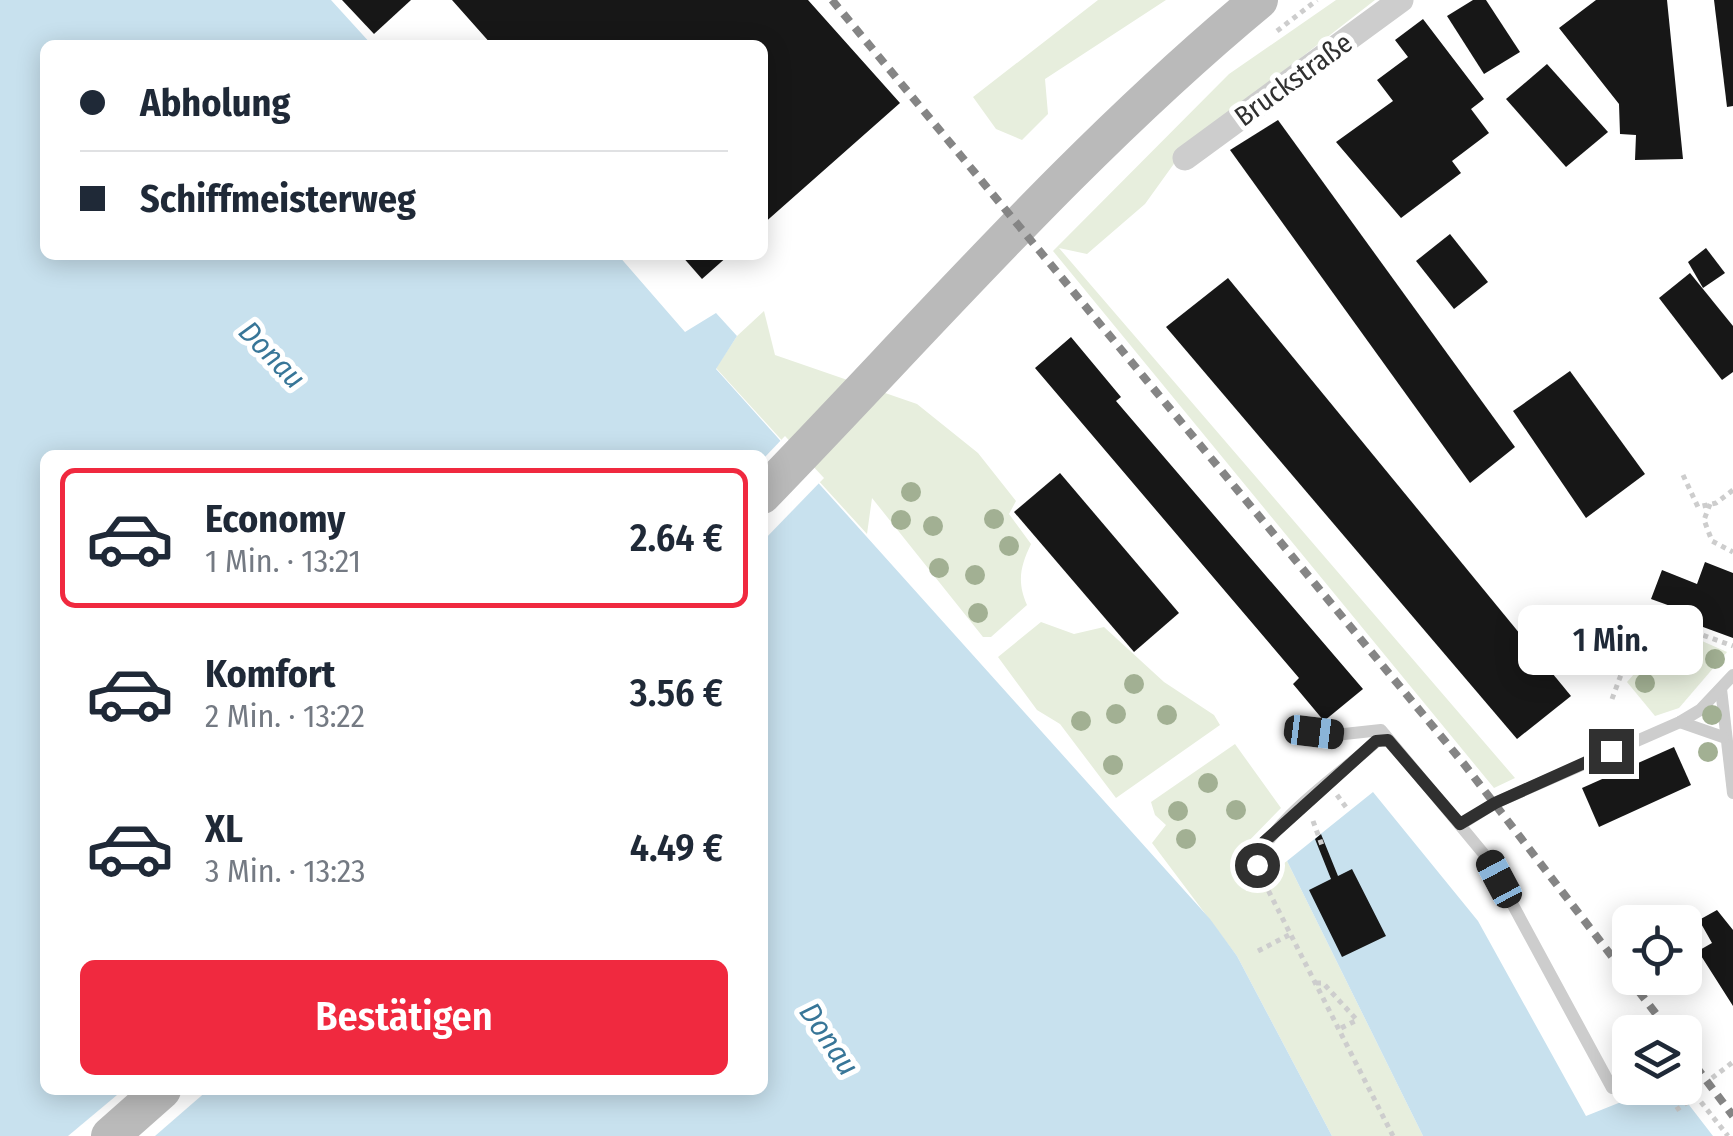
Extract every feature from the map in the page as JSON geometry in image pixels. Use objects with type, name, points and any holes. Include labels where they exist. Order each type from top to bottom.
[{"type":"main road","points":[[768,490],[1186,61],[1259,0]]},
{"type":"main road","points":[[110,1136],[156,1095]]},
{"type":"street","name":"Bruckstraße","points":[[1185,158],[1401,0]]},
{"type":"lane","points":[[1460,824],[1495,803],[1680,722],[1733,675]]},
{"type":"lane","points":[[1721,689],[1723,737],[1733,793]]},
{"type":"lane","points":[[1680,722],[1723,737]]},
{"type":"lane","points":[[1294,730],[1334,735],[1381,730],[1488,860],[1612,1088]]},
{"type":"lane","points":[[1257,865],[1264,842],[1282,824],[1376,741],[1388,740]]},
{"type":"path","points":[[1682,475],[1698,507],[1733,490]]},
{"type":"path","points":[[1710,504],[1704,520],[1712,542],[1733,552]]},
{"type":"path","points":[[1612,699],[1629,652],[1661,620],[1733,646]]},
{"type":"path","points":[[1317,832],[1323,848]]},
{"type":"path","points":[[1257,865],[1393,1136]]},
{"type":"path","points":[[1258,951],[1289,935]]},
{"type":"path","points":[[1316,983],[1323,983],[1357,1020],[1339,1029]]},
{"type":"path","points":[[1712,1078],[1733,1062]]},
{"type":"path","points":[[1702,1102],[1728,1136]]},
{"type":"path","points":[[1676,1110],[1684,1105]]},
{"type":"green space","points":[[1098,0],[1166,0],[1045,79],[1048,114],[1022,140],[996,129],[973,97]]},
{"type":"green space","points":[[1336,0],[1375,0],[1186,147],[1145,204],[1087,254],[1059,248],[1515,778],[1494,788],[1053,251],[1229,74]]},
{"type":"green space","points":[[764,311],[775,355],[917,404],[978,453],[1016,501],[1009,514],[1031,544],[1021,574],[1027,605],[991,637],[983,637],[872,498],[867,534],[716,368],[737,336]]},
{"type":"green space","points":[[1041,622],[1074,634],[1104,627],[1164,682],[1214,715],[1220,725],[1116,798],[1060,724],[1037,710],[998,657]]},
{"type":"green space","points":[[1686,634],[1727,652],[1679,708],[1655,716],[1627,682],[1659,646],[1675,646]]},
{"type":"green space","points":[[1235,744],[1281,808],[1241,849],[1246,891],[1287,861],[1423,1136],[1332,1136],[1237,956],[1152,843],[1166,825],[1155,815],[1151,802]]},
{"type":"water","name":"Donau","points":[[0,0],[331,0],[367,40],[40,40],[40,260],[622,260],[685,332],[716,313],[737,336],[716,369],[1210,919],[1237,956],[1332,1136],[0,1136]]},
{"type":"water","points":[[1373,792],[1478,921],[1586,1116],[1614,1105],[1689,1105],[1713,1136],[1423,1136],[1287,861]]},
{"type":"pier","points":[[785,436],[824,478],[768,536],[768,454]]},
{"type":"pier","points":[[117,1095],[202,1095],[155,1136],[68,1136]]},
{"type":"building","points":[[342,0],[411,0],[374,34]]},
{"type":"building","points":[[452,0],[808,0],[900,103],[768,220],[768,40],[488,40]]},
{"type":"building","points":[[1473,0],[1486,0],[1520,52],[1484,74],[1447,16]]},
{"type":"building","points":[[1596,0],[1667,0],[1683,159],[1635,160],[1636,135],[1620,134],[1619,104],[1559,28]]},
{"type":"building","points":[[1714,0],[1733,0],[1733,106],[1727,107]]},
{"type":"building","points":[[1423,19],[1484,99],[1471,109],[1489,133],[1452,161],[1461,173],[1401,218],[1336,142],[1393,101],[1377,80],[1408,57],[1395,40]]},
{"type":"building","points":[[1547,64],[1608,132],[1566,167],[1506,99]]},
{"type":"building","points":[[1278,120],[1515,447],[1470,483],[1230,150]]},
{"type":"building","points":[[1450,234],[1488,282],[1454,309],[1416,261]]},
{"type":"building","points":[[1706,248],[1725,273],[1703,288],[1688,262]]},
{"type":"building","points":[[685,260],[723,260],[702,279]]},
{"type":"building","points":[[1690,273],[1733,326],[1733,372],[1722,380],[1659,298]]},
{"type":"building","points":[[1228,278],[1571,696],[1517,739],[1166,327]]},
{"type":"building","points":[[1071,337],[1121,397],[1116,401],[1363,689],[1324,721],[1293,684],[1299,678],[1035,368]]},
{"type":"building","points":[[1570,371],[1645,474],[1586,518],[1513,411]]},
{"type":"building","points":[[1060,473],[1179,613],[1134,652],[1014,512]]},
{"type":"building","points":[[1705,562],[1733,573],[1733,638],[1684,620],[1687,612],[1651,599],[1662,570],[1697,584]]},
{"type":"building","points":[[1674,747],[1691,785],[1599,827],[1582,788]]},
{"type":"building","points":[[1321,834],[1338,876],[1352,869],[1386,936],[1342,957],[1309,890],[1331,879],[1315,839]]},
{"type":"building","points":[[1717,910],[1733,930],[1733,1006],[1702,957],[1702,949],[1712,943],[1702,918]]},
{"type":"railway","points":[[832,0],[1464,764],[1657,1015]]},
{"type":"railway","points":[[1702,1075],[1733,1116]]},
{"type":"route","points":[[1257,865],[1264,842],[1376,741],[1388,740],[1460,824],[1495,803],[1611,751]]}]
